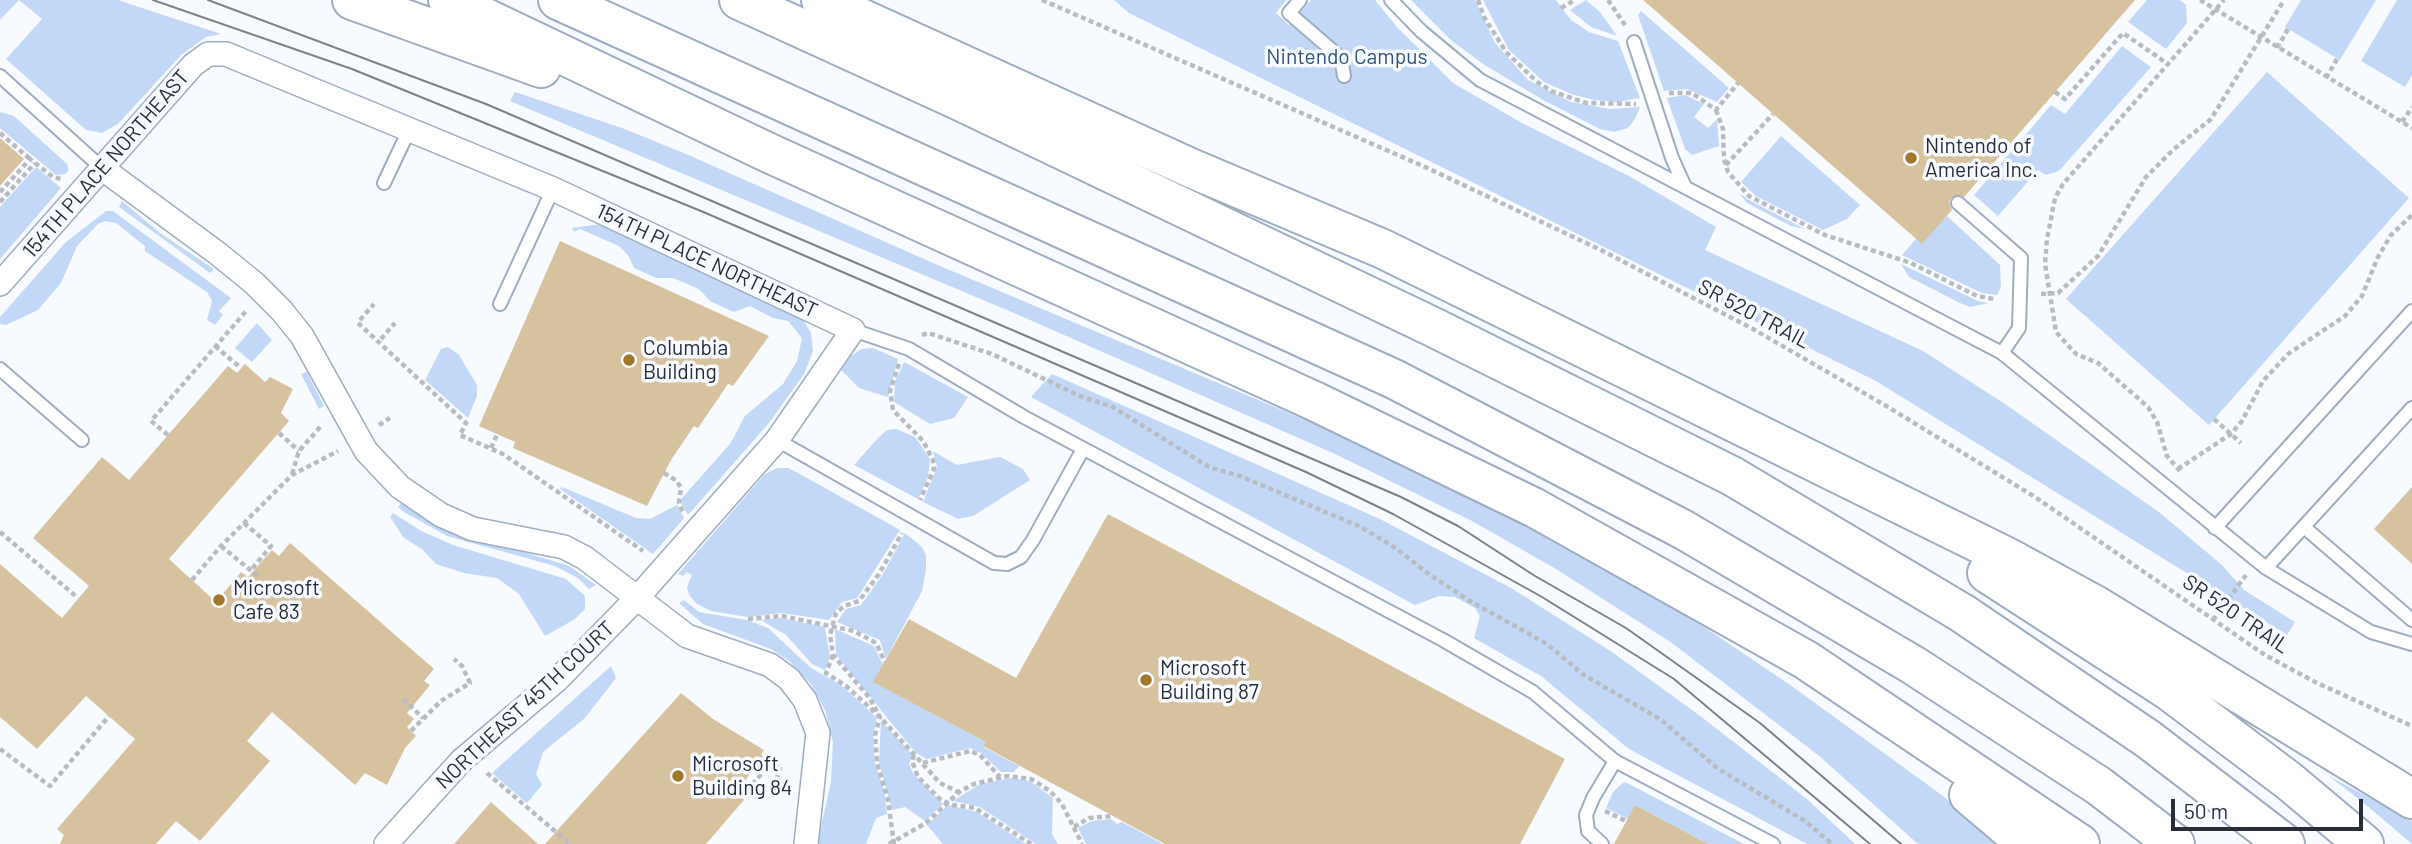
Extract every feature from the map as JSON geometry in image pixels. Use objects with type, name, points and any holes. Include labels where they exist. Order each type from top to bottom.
[{"type":"highway","points":[[352,0],[769,153]]},
{"type":"highway","points":[[448,0],[769,153],[1312,400],[1522,502],[1806,660],[2080,844]]},
{"type":"highway","points":[[558,0],[1394,379],[1684,530],[1913,665],[2099,786],[2175,844]]},
{"type":"highway","points":[[739,0],[960,101],[1433,327],[1732,476],[1962,612],[2148,739],[2285,844]]},
{"type":"highway","points":[[821,0],[1193,169],[1383,249],[2005,556],[2073,593],[2412,799]]},
{"type":"highway","points":[[831,0],[873,24]]},
{"type":"highway","points":[[1767,439],[2009,586],[2168,690],[2289,780],[2364,844]]},
{"type":"highway","points":[[1806,660],[2027,844]]},
{"type":"street","name":"154TH PLACE NORTHEAST","points":[[0,284],[193,65],[208,54],[235,57],[553,189],[853,330]]},
{"type":"street","points":[[103,169],[217,253],[254,283],[282,311],[302,336],[336,403],[366,451],[400,487],[441,515],[473,529],[564,547],[585,558],[687,636],[770,665],[789,680],[805,700],[818,733],[806,844]]},
{"type":"street","points":[[638,597],[777,440],[853,330]]},
{"type":"street","name":"NORTHEAST 45TH COURT","points":[[386,844],[462,760],[557,680],[638,597]]},
{"type":"lane","points":[[1300,0],[1289,13],[1341,58],[1344,76]]},
{"type":"lane","points":[[1391,0],[1447,55],[1480,80],[2002,353],[2262,564],[2371,632],[2412,644]]},
{"type":"lane","points":[[1634,42],[1672,158],[1685,187]]},
{"type":"lane","points":[[0,76],[103,169]]},
{"type":"lane","points":[[384,183],[410,128]]},
{"type":"lane","points":[[500,304],[553,189]]},
{"type":"lane","points":[[1958,203],[2021,258],[2019,328],[2002,353]]},
{"type":"lane","points":[[2215,528],[2412,311]]},
{"type":"lane","points":[[853,330],[909,349],[1083,449],[1433,635],[1533,692],[1615,761],[1773,844]]},
{"type":"lane","points":[[0,369],[82,440]]},
{"type":"lane","points":[[2262,564],[2304,527],[2412,408]]},
{"type":"lane","points":[[777,440],[994,563],[1007,564],[1021,557],[1033,540],[1083,449]]},
{"type":"lane","points":[[2304,527],[2412,620]]},
{"type":"lane","points":[[1602,844],[1588,831],[1586,815],[1615,761]]},
{"type":"path","name":"SR 520 TRAIL","points":[[1042,0],[1423,166],[1601,250],[1753,329],[2035,497],[2265,655],[2315,682],[2412,726]]},
{"type":"path","points":[[1478,0],[1484,17],[1506,52],[1544,86],[1586,103],[1639,104]]},
{"type":"path","points":[[1561,8],[1575,0]]},
{"type":"path","points":[[1608,0],[1623,20],[1634,42]]},
{"type":"path","points":[[2200,0],[2214,11],[2412,128]]},
{"type":"path","points":[[2189,478],[2167,456],[2157,422],[2148,407],[2098,363],[2076,355],[2064,344],[2056,332],[2045,264],[2055,198],[2063,184],[2224,0]]},
{"type":"path","points":[[2041,294],[2058,293],[2073,282],[2098,256],[2146,177],[2174,149],[2211,119],[2284,0]]},
{"type":"path","points":[[2277,48],[2288,29]]},
{"type":"path","points":[[2055,92],[2064,99],[2123,33],[2168,64]]},
{"type":"path","points":[[2326,78],[2337,59]]},
{"type":"path","points":[[1716,110],[1738,83]]},
{"type":"path","points":[[1666,94],[1692,93],[1716,110],[1723,129],[1726,165],[1749,196],[1825,235],[1911,263],[1977,296],[1994,299]]},
{"type":"path","points":[[2402,122],[2412,107]]},
{"type":"path","points":[[1726,165],[1773,114]]},
{"type":"path","points":[[0,133],[53,177],[61,179],[69,176]]},
{"type":"path","points":[[0,192],[30,159]]},
{"type":"path","points":[[0,202],[35,163]]},
{"type":"path","points":[[2178,469],[2231,434],[2242,421],[2263,381],[2288,354],[2345,316],[2361,296],[2391,234],[2412,215]]},
{"type":"path","points":[[374,304],[359,321],[466,423],[460,435],[491,448],[643,551]]},
{"type":"path","points":[[168,435],[151,421],[248,309]]},
{"type":"path","points":[[381,339],[395,323]]},
{"type":"path","points":[[918,337],[928,333],[992,354],[1082,397],[1111,406],[1209,467],[1240,476],[1361,527],[1460,594],[1546,644],[1584,675],[1660,719],[1717,768],[1805,821],[1832,844]]},
{"type":"path","points":[[215,346],[241,368]]},
{"type":"path","points":[[901,360],[890,391],[893,410],[923,441],[933,460],[934,469],[920,500]]},
{"type":"path","points":[[2214,419],[2241,443]]},
{"type":"path","points":[[292,475],[299,451],[322,425]]},
{"type":"path","points":[[279,433],[299,451]]},
{"type":"path","points":[[491,448],[496,435]]},
{"type":"path","points":[[191,580],[220,546],[292,475],[338,452]]},
{"type":"path","points":[[664,473],[677,481],[683,513]]},
{"type":"path","points":[[244,523],[271,546],[251,570]]},
{"type":"path","points":[[0,532],[78,598]]},
{"type":"path","points":[[903,532],[879,575],[859,601],[844,606],[831,624],[833,655],[826,673],[880,717],[940,783],[959,792]]},
{"type":"path","points":[[220,546],[260,578]]},
{"type":"path","points":[[2213,620],[2262,564]]},
{"type":"path","points":[[748,619],[782,615],[854,631],[876,643],[885,662]]},
{"type":"path","points":[[833,655],[869,697],[880,717],[875,735],[877,763],[887,791],[892,843],[926,823],[959,792],[1000,777],[1032,777],[1056,798],[1082,844]]},
{"type":"path","points":[[411,731],[441,701],[470,683],[462,666],[454,659]]},
{"type":"path","points":[[403,699],[424,718]]},
{"type":"path","points":[[0,749],[50,786],[110,716]]},
{"type":"path","points":[[923,763],[970,751],[980,755],[1000,777]]},
{"type":"path","points":[[914,755],[912,761],[918,777],[948,803],[975,808],[1031,844]]},
{"type":"path","points":[[759,757],[780,765],[772,793]]},
{"type":"path","points":[[741,797],[772,762]]},
{"type":"path","points":[[487,773],[570,844]]},
{"type":"path","points":[[1604,811],[1626,821]]},
{"type":"path","points":[[1074,827],[1089,818],[1113,816]]},
{"type":"green space","points":[[0,0],[19,0],[0,20]]},
{"type":"green space","points":[[19,0],[118,0],[221,34],[206,37],[181,55],[118,124],[102,133],[86,130],[6,59],[42,19]]},
{"type":"green space","name":"Nintendo Campus","points":[[1114,0],[1286,0],[1276,13],[1289,25],[1311,0],[1375,0],[1397,27],[1453,83],[1522,123],[1629,176],[1716,227],[1705,250],[1923,351],[2008,406],[2160,513],[2222,565],[2244,590],[2295,622],[2287,635],[1876,381],[1129,13]]},
{"type":"green space","points":[[1411,0],[1475,0],[1495,43],[1528,80],[1571,102],[1610,109],[1640,107],[1635,119],[1628,128],[1614,132],[1600,129],[1543,100],[1483,64],[1452,41]]},
{"type":"green space","points":[[1483,0],[1556,0],[1571,20],[1589,32],[1618,41],[1640,98],[1617,102],[1594,100],[1571,94],[1544,82],[1509,50]]},
{"type":"green space","points":[[1586,0],[1600,12],[1617,36],[1591,27],[1570,10]]},
{"type":"green space","points":[[2147,0],[2180,0],[2186,5],[2187,23],[2166,49],[2128,22]]},
{"type":"green space","points":[[2301,0],[2376,0],[2340,60],[2285,27]]},
{"type":"green space","points":[[2397,0],[2412,0],[2412,75],[2405,87],[2361,61]]},
{"type":"green space","points":[[1641,11],[1729,88],[1717,102],[1687,89],[1664,91],[1638,15]]},
{"type":"green space","points":[[2122,46],[2151,67],[2059,171],[2046,175],[2038,170],[1998,216],[1974,195],[2051,105],[2065,114]]},
{"type":"green space","points":[[2267,72],[2409,198],[2209,425],[2066,299]]},
{"type":"green space","points":[[515,92],[622,128],[686,154],[940,266],[1325,428],[1513,516],[1685,614],[1793,687],[1943,796],[1998,844],[1918,844],[1818,755],[1672,643],[1556,569],[1472,521],[1335,454],[1014,313],[510,101]]},
{"type":"green space","points":[[1685,95],[1704,104],[1694,117],[1708,128],[1717,119],[1719,146],[1692,155],[1685,149],[1667,98]]},
{"type":"green space","points":[[0,112],[14,116],[67,164],[69,170],[65,174],[56,175],[0,128]]},
{"type":"green space","points":[[1781,136],[1860,205],[1847,219],[1823,230],[1756,196],[1741,182]]},
{"type":"green space","points":[[36,167],[61,188],[0,259],[0,207]]},
{"type":"green space","points":[[1739,193],[1805,229],[1791,226],[1747,203]]},
{"type":"green space","points":[[122,201],[160,233],[214,269],[210,273],[119,207]]},
{"type":"green space","points":[[106,211],[113,211],[231,298],[219,311],[223,315],[215,325],[207,320],[212,301],[207,292],[145,251],[145,246],[116,223],[105,221],[98,224],[77,246],[61,283],[38,310],[6,325],[0,324],[0,317],[66,242]]},
{"type":"green space","points":[[1947,216],[2000,265],[2001,286],[1997,295],[1982,293],[1902,255],[1916,239]]},
{"type":"green space","points":[[601,224],[802,318],[811,333],[813,351],[804,374],[769,423],[688,515],[681,503],[682,498],[730,444],[745,416],[783,384],[797,361],[802,338],[788,321],[773,318],[750,306],[734,312],[710,301],[699,289],[673,278],[656,278],[634,268],[628,255],[619,246],[580,229],[574,232],[572,228]]},
{"type":"green space","points":[[1901,264],[1978,301],[1989,303],[1970,307],[1960,303],[1909,277]]},
{"type":"green space","points":[[257,323],[272,340],[252,362],[235,348]]},
{"type":"green space","points":[[448,347],[459,355],[477,385],[477,396],[468,418],[425,380],[441,349]]},
{"type":"green space","points":[[873,348],[898,359],[888,397],[859,388],[841,370],[851,356],[862,349]]},
{"type":"green space","points":[[904,362],[968,397],[954,418],[930,424],[894,402],[895,382]]},
{"type":"green space","points":[[307,372],[324,406],[319,409],[301,374]]},
{"type":"green space","points":[[1052,374],[1380,519],[1511,588],[1612,652],[1699,715],[1807,799],[1855,844],[1807,844],[1629,749],[1541,676],[1474,638],[1480,616],[1475,608],[1455,597],[1439,596],[1415,605],[1031,397]]},
{"type":"green space","points":[[896,429],[915,437],[930,459],[928,477],[918,499],[854,465],[887,430]]},
{"type":"green space","points":[[933,451],[957,465],[1000,457],[1023,469],[1030,480],[973,516],[958,519],[923,502],[937,467]]},
{"type":"green space","points":[[777,468],[788,468],[798,473],[900,530],[857,598],[842,602],[829,620],[782,613],[747,617],[711,611],[697,604],[689,595],[687,587],[692,575],[687,572],[683,576],[678,574],[765,474]]},
{"type":"green space","points":[[562,487],[636,518],[650,519],[677,505],[684,518],[653,554],[560,489]]},
{"type":"green space","points":[[402,502],[441,526],[569,566],[596,585],[589,589],[578,578],[555,566],[447,536],[404,512],[398,507]]},
{"type":"green space","points":[[393,513],[421,531],[453,545],[566,579],[585,596],[585,609],[575,619],[545,636],[519,594],[497,578],[464,573],[436,564],[422,549],[404,538],[390,517]]},
{"type":"green space","points":[[905,533],[922,547],[926,555],[926,570],[922,591],[886,659],[880,640],[837,622],[846,609],[861,605],[883,574]]},
{"type":"green space","points":[[684,600],[699,612],[747,620],[768,628],[811,668],[841,685],[877,718],[873,735],[875,764],[884,790],[887,814],[876,818],[866,844],[817,844],[831,782],[833,742],[825,710],[811,684],[789,661],[771,649],[703,624],[679,603]]},
{"type":"green space","points":[[780,618],[825,627],[830,657],[825,670],[812,664],[786,635],[761,620]]},
{"type":"green space","points":[[835,629],[874,646],[883,665],[874,682],[986,742],[983,747],[1019,766],[1014,772],[1001,772],[981,753],[970,748],[927,759],[916,753],[836,655]]},
{"type":"green space","points":[[611,666],[616,678],[585,718],[543,752],[536,774],[542,785],[527,803],[492,773]]},
{"type":"green space","points":[[881,721],[913,755],[909,764],[913,773],[943,804],[925,821],[905,807],[892,810],[879,762]]},
{"type":"green space","points":[[2329,776],[2412,821],[2412,844],[2365,804]]},
{"type":"green space","points":[[1012,778],[1030,781],[1053,798],[1052,834],[1058,844],[1036,844],[980,807],[953,801],[980,784]]},
{"type":"green space","points":[[1624,782],[1744,844],[1708,844],[1635,805],[1628,819],[1606,808],[1613,792]]},
{"type":"green space","points":[[948,805],[977,812],[1026,844],[943,844],[927,825]]},
{"type":"green space","points":[[1111,819],[1163,844],[1086,844],[1078,828],[1092,821]]},
{"type":"building","name":"Nintendo of America Inc.","points":[[1643,0],[2135,0],[1964,197],[1952,197],[1949,202],[1952,210],[1922,244]]},
{"type":"building","points":[[0,138],[24,159],[0,186]]},
{"type":"building","name":"Columbia Building","points":[[560,241],[769,336],[733,386],[728,384],[698,428],[694,426],[671,460],[647,506],[513,448],[515,442],[479,426]]},
{"type":"building","points":[[245,364],[265,382],[270,377],[293,389],[281,413],[289,421],[169,559],[216,602],[241,572],[248,577],[272,550],[279,556],[290,543],[434,669],[424,681],[430,685],[407,713],[414,719],[407,727],[416,736],[405,748],[387,785],[365,773],[355,785],[272,712],[247,741],[270,761],[200,841],[176,821],[156,844],[60,844],[64,835],[57,829],[135,739],[86,696],[37,749],[0,717],[0,564],[62,618],[89,586],[33,538],[102,457],[129,480],[228,366],[237,373]]},
{"type":"building","points":[[2412,487],[2412,564],[2374,529]]},
{"type":"building","name":"Microsoft Building 87","points":[[1108,514],[1565,759],[1520,844],[1165,844],[983,746],[986,742],[873,682],[909,619],[1016,678]]},
{"type":"building","name":"Microsoft Building 84","points":[[681,693],[713,719],[764,750],[738,793],[744,800],[706,844],[545,844]]},
{"type":"building","points":[[491,802],[538,844],[454,844]]},
{"type":"building","points":[[1635,805],[1708,844],[1614,844]]},
{"type":"tram line","points":[[153,0],[352,69],[701,211],[1306,472],[1393,514],[1542,597],[1674,679],[1870,844]]},
{"type":"tram line","points":[[208,0],[486,104],[1401,497],[1458,526],[1535,576],[1626,628],[1760,723],[1901,844]]},
{"type":"place","name":"Nintendo of America Inc.","points":[[1911,158]]},
{"type":"place","name":"Columbia Building","points":[[629,360]]},
{"type":"place","name":"Microsoft Cafe 83","points":[[219,600]]},
{"type":"place","name":"Microsoft Building 87","points":[[1146,680]]},
{"type":"place","name":"Microsoft Building 84","points":[[678,776]]}]
